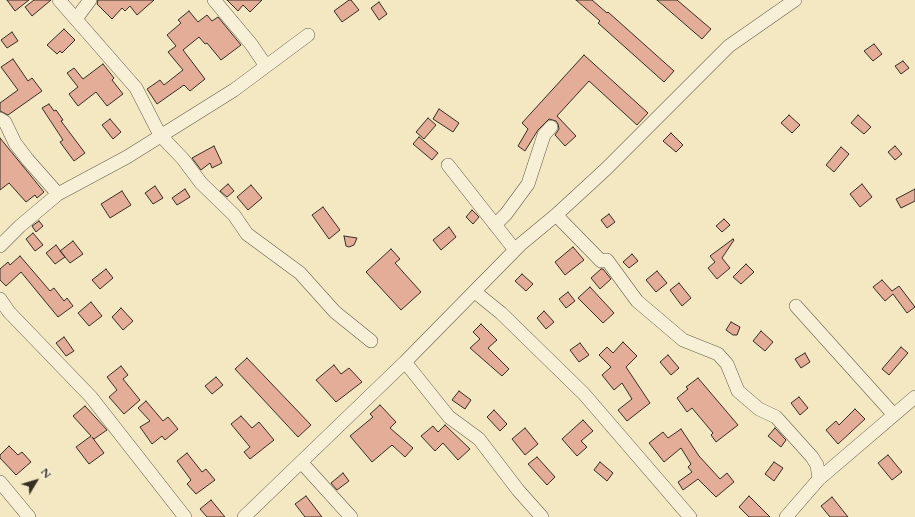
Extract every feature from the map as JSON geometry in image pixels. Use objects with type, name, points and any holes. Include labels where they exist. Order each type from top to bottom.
[{"type":"street","points":[[59,0],[136,88],[160,135],[183,159],[201,183],[234,215],[247,234],[300,273],[335,312],[371,341]]},
{"type":"street","points":[[76,19],[90,0]]},
{"type":"street","points":[[214,0],[266,66]]},
{"type":"street","points":[[244,517],[302,463],[405,362],[515,250],[606,169],[729,46],[795,0]]},
{"type":"street","points":[[0,246],[20,226],[58,194],[127,157],[234,90],[308,35]]},
{"type":"street","points":[[0,119],[5,122],[19,149],[58,194]]},
{"type":"street","points":[[495,225],[506,214],[528,184],[544,135],[551,127]]},
{"type":"street","points":[[448,165],[515,250]]},
{"type":"street","points":[[556,215],[601,261],[607,260],[637,301],[683,340],[718,354],[727,364],[738,391],[759,409],[776,417],[812,457],[817,465],[819,479]]},
{"type":"street","points":[[475,292],[501,313],[584,394],[690,517]]},
{"type":"street","points":[[0,299],[8,312],[91,397],[186,517]]},
{"type":"street","points":[[796,306],[894,415]]},
{"type":"street","points":[[405,362],[449,417],[479,439],[518,490],[542,517]]},
{"type":"street","points":[[786,517],[819,479],[915,397]]},
{"type":"street","points":[[302,463],[350,517]]},
{"type":"street","points":[[0,482],[29,517]]},
{"type":"building","points":[[7,0],[29,0],[15,11]]},
{"type":"building","points":[[34,0],[51,0],[32,16],[25,7]]},
{"type":"building","points":[[98,0],[154,0],[137,15],[130,6],[125,11],[122,8],[112,19],[97,4]]},
{"type":"building","points":[[227,0],[262,0],[250,12],[243,5],[238,11]]},
{"type":"building","points":[[351,0],[359,10],[342,22],[334,11]]},
{"type":"building","points":[[576,0],[592,0],[607,13],[608,12],[674,71],[664,82],[598,23],[600,21]]},
{"type":"building","points":[[657,0],[677,0],[711,29],[702,39]]},
{"type":"building","points":[[379,2],[387,14],[379,20],[371,8]]},
{"type":"building","points":[[189,11],[198,22],[207,15],[212,21],[218,17],[241,45],[221,60],[207,43],[205,44],[199,37],[183,50],[205,79],[190,91],[184,85],[157,104],[147,89],[160,80],[164,85],[183,70],[168,52],[176,46],[167,35],[181,23],[178,20]]},
{"type":"building","points":[[64,29],[75,40],[62,53],[60,51],[57,54],[47,45]]},
{"type":"building","points":[[12,32],[18,41],[7,48],[1,40]]},
{"type":"building","points":[[874,44],[882,54],[873,61],[864,51]]},
{"type":"building","points":[[584,55],[648,113],[637,125],[589,81],[557,116],[576,136],[565,146],[555,135],[559,129],[558,124],[556,121],[549,119],[538,130],[525,151],[518,146],[528,129],[522,123]]},
{"type":"building","points":[[13,59],[28,81],[32,78],[42,91],[8,115],[0,111],[0,103],[18,90],[1,67]]},
{"type":"building","points":[[903,61],[909,68],[901,74],[895,66]]},
{"type":"building","points":[[103,64],[114,78],[112,80],[123,94],[107,106],[96,92],[78,106],[69,94],[78,87],[67,73],[74,68],[83,79]]},
{"type":"building","points":[[49,104],[54,111],[56,110],[63,120],[61,121],[85,153],[74,161],[60,142],[63,140],[42,108]]},
{"type":"building","points":[[439,109],[459,123],[453,132],[433,119]]},
{"type":"building","points":[[789,115],[800,125],[792,133],[781,123]]},
{"type":"building","points":[[858,115],[871,127],[864,134],[851,123]]},
{"type":"building","points":[[428,118],[436,125],[424,139],[416,132]]},
{"type":"building","points":[[110,119],[121,132],[113,139],[102,125]]},
{"type":"building","points":[[671,133],[683,145],[676,152],[663,141]]},
{"type":"building","points":[[419,137],[438,153],[432,160],[413,144]]},
{"type":"building","points":[[0,138],[44,192],[37,198],[35,195],[26,202],[9,183],[0,190]]},
{"type":"building","points":[[214,146],[222,163],[212,168],[210,163],[201,170],[192,158]]},
{"type":"building","points":[[895,146],[902,154],[895,160],[888,152]]},
{"type":"building","points":[[841,147],[849,154],[834,172],[826,165]]},
{"type":"building","points":[[228,184],[234,191],[227,197],[220,191]]},
{"type":"building","points":[[862,184],[872,197],[860,207],[850,194]]},
{"type":"building","points":[[251,185],[262,198],[248,210],[237,197]]},
{"type":"building","points":[[155,186],[163,198],[153,204],[145,193]]},
{"type":"building","points":[[185,189],[190,197],[177,205],[172,198]]},
{"type":"building","points":[[915,189],[915,201],[901,208],[896,199]]},
{"type":"building","points":[[122,191],[131,205],[110,218],[101,204]]},
{"type":"building","points":[[323,207],[340,230],[329,239],[312,215]]},
{"type":"building","points":[[472,210],[479,217],[473,224],[466,217]]},
{"type":"building","points":[[609,214],[615,222],[607,228],[601,220]]},
{"type":"building","points":[[724,219],[730,225],[722,232],[716,226]]},
{"type":"building","points":[[39,221],[43,226],[36,232],[32,226]]},
{"type":"building","points":[[449,227],[456,237],[441,250],[433,240]]},
{"type":"building","points":[[33,233],[43,245],[35,251],[26,239]]},
{"type":"building","points":[[344,236],[357,238],[354,245],[349,247],[346,246]]},
{"type":"building","points":[[733,239],[734,240],[722,258],[730,268],[717,279],[708,268],[715,262],[710,256]]},
{"type":"building","points":[[73,241],[83,254],[70,263],[60,251]]},
{"type":"building","points":[[56,245],[65,257],[55,264],[46,253]]},
{"type":"building","points":[[573,247],[584,260],[565,275],[555,262]]},
{"type":"building","points":[[391,249],[400,259],[395,263],[421,292],[401,310],[366,272]]},
{"type":"building","points":[[632,254],[638,261],[629,268],[623,262]]},
{"type":"building","points":[[20,256],[50,291],[54,288],[64,301],[67,298],[73,306],[58,317],[21,272],[6,286],[0,280],[0,269],[8,262],[10,265]]},
{"type":"building","points":[[746,264],[754,272],[741,284],[733,277]]},
{"type":"building","points":[[106,269],[113,278],[100,289],[92,280]]},
{"type":"building","points":[[603,269],[611,279],[600,289],[591,278]]},
{"type":"building","points":[[657,271],[667,283],[656,292],[646,280]]},
{"type":"building","points":[[522,274],[533,284],[526,291],[515,281]]},
{"type":"building","points":[[882,280],[892,291],[899,286],[915,307],[907,313],[893,294],[885,301],[873,287]]},
{"type":"building","points":[[679,283],[691,298],[682,306],[670,290]]},
{"type":"building","points":[[590,287],[614,313],[603,323],[578,298]]},
{"type":"building","points":[[568,292],[575,301],[566,308],[559,299]]},
{"type":"building","points":[[91,302],[102,316],[89,326],[78,313]]},
{"type":"building","points":[[121,308],[133,321],[123,330],[112,317]]},
{"type":"building","points":[[544,311],[554,322],[546,329],[537,318]]},
{"type":"building","points":[[731,322],[740,327],[737,335],[733,335],[726,330]]},
{"type":"building","points":[[481,324],[497,340],[488,348],[509,369],[502,376],[470,348],[480,339],[473,332]]},
{"type":"building","points":[[761,331],[773,342],[765,351],[753,341]]},
{"type":"building","points":[[64,337],[74,351],[66,356],[56,343]]},
{"type":"building","points":[[623,342],[637,356],[626,367],[650,403],[627,421],[618,410],[632,399],[622,383],[614,390],[602,375],[611,367],[599,355],[607,347],[613,353]]},
{"type":"building","points":[[580,343],[589,355],[579,362],[570,350]]},
{"type":"building","points":[[901,347],[908,353],[889,375],[882,369]]},
{"type":"building","points":[[805,353],[810,362],[801,368],[795,359]]},
{"type":"building","points":[[668,355],[679,368],[671,375],[660,362]]},
{"type":"building","points":[[247,358],[311,425],[298,437],[235,369]]},
{"type":"building","points":[[334,365],[341,374],[349,368],[362,382],[336,402],[316,380]]},
{"type":"building","points":[[121,366],[128,375],[123,379],[140,400],[124,414],[109,397],[117,390],[107,377]]},
{"type":"building","points":[[216,377],[223,385],[212,394],[205,386]]},
{"type":"building","points":[[698,378],[738,425],[716,442],[711,435],[713,433],[692,408],[687,412],[677,398],[688,389],[686,387]]},
{"type":"building","points":[[459,391],[471,400],[465,409],[452,400]]},
{"type":"building","points":[[799,397],[808,408],[800,415],[791,403]]},
{"type":"building","points":[[146,401],[163,421],[168,417],[178,429],[165,440],[162,436],[152,444],[140,427],[150,421],[138,408]]},
{"type":"building","points":[[380,405],[396,422],[390,428],[413,448],[405,457],[392,445],[372,462],[350,436],[373,417],[370,414]]},
{"type":"building","points":[[85,406],[107,430],[94,439],[92,437],[104,453],[89,464],[76,447],[91,436],[73,416]]},
{"type":"building","points":[[855,409],[865,419],[838,444],[826,430],[836,421],[839,425]]},
{"type":"building","points":[[494,410],[507,424],[500,431],[487,417]]},
{"type":"building","points":[[241,416],[252,428],[259,422],[274,440],[250,459],[244,452],[250,447],[231,424]]},
{"type":"building","points":[[583,420],[593,431],[581,441],[587,447],[577,456],[562,439]]},
{"type":"building","points":[[445,425],[470,449],[458,460],[443,443],[435,451],[421,436],[433,426],[438,432]]},
{"type":"building","points":[[525,428],[538,444],[525,455],[512,439]]},
{"type":"building","points":[[775,428],[786,440],[781,447],[768,436]]},
{"type":"building","points":[[681,429],[699,456],[720,479],[727,473],[734,482],[716,497],[698,479],[683,490],[678,482],[692,472],[688,467],[691,464],[681,448],[664,462],[649,443],[663,432],[668,438]]},
{"type":"building","points":[[9,446],[18,455],[22,452],[31,462],[16,475],[0,458],[0,455]]},
{"type":"building","points":[[187,453],[202,472],[206,469],[215,480],[196,494],[187,484],[191,480],[177,461]]},
{"type":"building","points":[[888,455],[902,472],[892,480],[878,463]]},
{"type":"building","points":[[537,457],[555,477],[547,485],[528,464]]},
{"type":"building","points":[[600,462],[613,473],[607,481],[594,470]]},
{"type":"building","points":[[774,462],[783,468],[774,481],[765,474]]},
{"type":"building","points":[[343,473],[349,481],[337,490],[331,483]]},
{"type":"building","points":[[306,496],[322,517],[305,517],[295,504]]},
{"type":"building","points":[[749,496],[770,517],[749,517],[739,507]]},
{"type":"building","points":[[832,497],[848,517],[830,517],[821,506]]},
{"type":"building","points":[[211,500],[225,517],[207,517],[200,509]]}]
